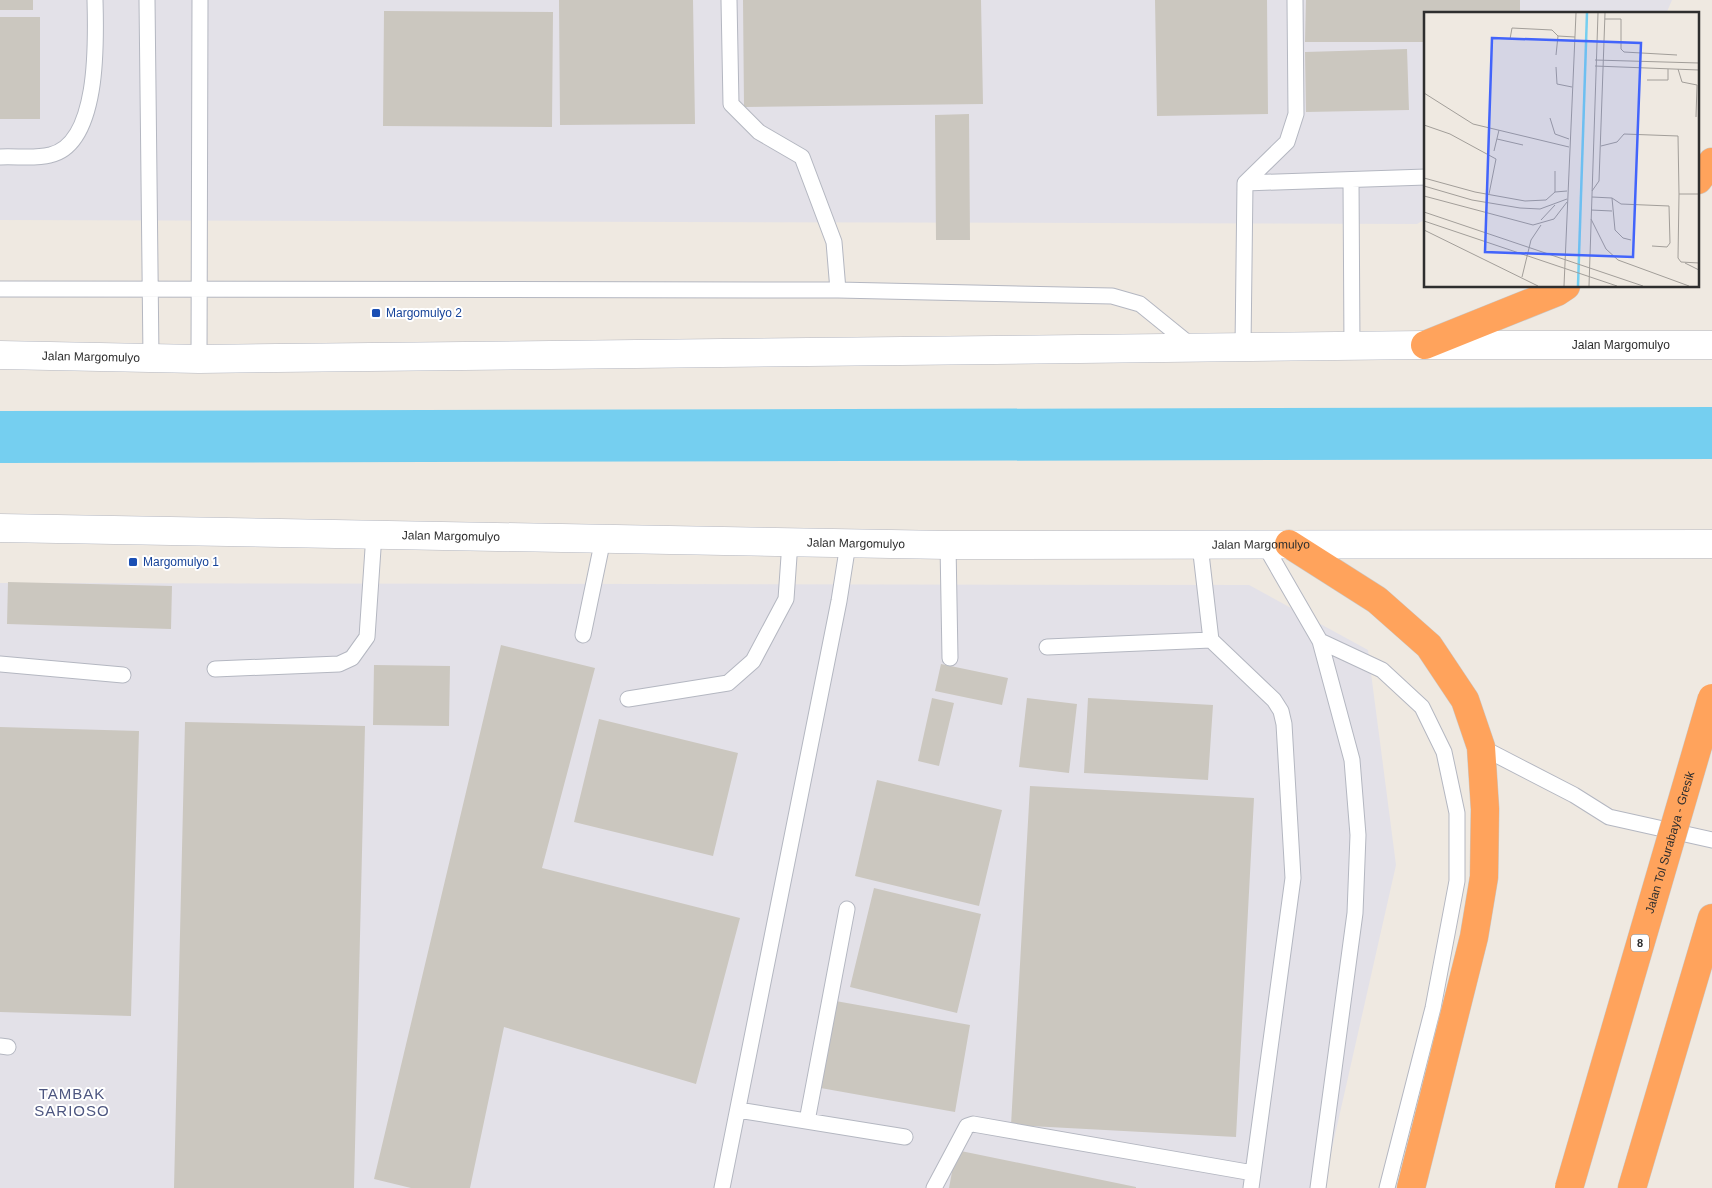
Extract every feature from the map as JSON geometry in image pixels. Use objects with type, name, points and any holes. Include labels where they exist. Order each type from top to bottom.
[{"type":"highway","points":[[1700,177],[1712,162]]},
{"type":"highway","points":[[1424,345],[1563,288]]},
{"type":"highway","points":[[1276,544],[1377,600],[1429,646],[1465,700],[1481,747],[1485,809],[1484,877],[1476,928],[1411,1188]]},
{"type":"highway","name":"Jalan Tol Surabaya - Gresik","points":[[1569,1188],[1712,698]]},
{"type":"highway","points":[[1632,1188],[1712,918]]},
{"type":"main road","name":"Jalan Margomulyo","points":[[0,355],[199,359],[1424,345],[1712,345]]},
{"type":"main road","name":"Jalan Margomulyo","points":[[0,528],[948,545],[1712,544]]},
{"type":"lane","points":[[0,157],[50,155],[68,146],[79,130],[93,87],[94,0]]},
{"type":"lane","points":[[147,0],[151,358]]},
{"type":"lane","points":[[199,359],[200,0]]},
{"type":"lane","points":[[729,0],[731,104],[759,132],[802,157],[834,242],[838,290]]},
{"type":"lane","points":[[1242,347],[1245,183],[1288,142],[1296,114],[1295,0]]},
{"type":"lane","points":[[1245,183],[1424,177]]},
{"type":"lane","points":[[1351,180],[1352,347]]},
{"type":"lane","points":[[0,289],[838,290],[1112,296],[1140,304],[1194,348]]},
{"type":"lane","points":[[215,669],[339,664],[352,658],[366,637],[374,534]]},
{"type":"lane","points":[[583,635],[603,538]]},
{"type":"lane","points":[[628,699],[728,683],[753,661],[786,599],[790,542]]},
{"type":"lane","points":[[722,1188],[837,611],[848,544]]},
{"type":"lane","points":[[1276,544],[1320,641],[1352,760],[1358,835],[1355,913],[1318,1188]]},
{"type":"lane","points":[[948,545],[950,658]]},
{"type":"lane","points":[[1200,545],[1211,640],[1274,700],[1281,711],[1284,724],[1293,878],[1251,1188]]},
{"type":"lane","points":[[1046,646],[1211,640]]},
{"type":"lane","points":[[1320,641],[1382,670],[1422,707],[1444,752],[1457,813],[1457,881],[1433,1008],[1387,1188]]},
{"type":"lane","points":[[0,664],[124,675]]},
{"type":"lane","points":[[1481,747],[1574,795],[1609,816],[1712,840]]},
{"type":"lane","points":[[806,1121],[847,909]]},
{"type":"lane","points":[[738,1110],[906,1137]]},
{"type":"lane","points":[[934,1188],[967,1126],[973,1124],[1253,1173]]},
{"type":"shaded area","points":[[0,0],[1672,0],[1667,12],[1424,12],[1424,220],[1417,224],[0,220]]},
{"type":"shaded area","points":[[0,583],[1249,585],[1368,650],[1396,865],[1323,1188],[0,1188]]},
{"type":"building","points":[[0,0],[33,0],[33,10],[0,10]]},
{"type":"building","points":[[559,0],[693,0],[695,124],[560,125]]},
{"type":"building","points":[[743,0],[981,0],[983,104],[744,107]]},
{"type":"building","points":[[1155,0],[1267,0],[1268,114],[1157,116]]},
{"type":"building","points":[[1306,0],[1520,0],[1520,12],[1424,12],[1424,42],[1305,42]]},
{"type":"building","points":[[384,11],[553,12],[552,127],[383,126]]},
{"type":"building","points":[[0,17],[40,17],[40,119],[0,119]]},
{"type":"building","points":[[1407,49],[1409,110],[1306,112],[1305,52]]},
{"type":"building","points":[[969,114],[970,240],[936,240],[935,115]]},
{"type":"building","points":[[8,582],[172,586],[171,629],[7,624]]},
{"type":"building","points":[[501,645],[595,668],[542,868],[740,918],[696,1084],[504,1027],[470,1188],[411,1188],[374,1179]]},
{"type":"building","points":[[941,664],[1008,678],[1002,705],[935,691]]},
{"type":"building","points":[[374,665],[450,666],[449,726],[373,725]]},
{"type":"building","points":[[932,698],[954,703],[939,766],[918,761]]},
{"type":"building","points":[[1027,698],[1077,704],[1069,773],[1019,767]]},
{"type":"building","points":[[1088,698],[1213,705],[1208,780],[1084,773]]},
{"type":"building","points":[[599,719],[738,753],[713,856],[574,822]]},
{"type":"building","points":[[185,722],[365,726],[354,1188],[174,1188]]},
{"type":"building","points":[[0,727],[139,731],[131,1016],[0,1012]]},
{"type":"building","points":[[877,780],[1002,810],[979,906],[855,876]]},
{"type":"building","points":[[1030,786],[1254,798],[1236,1137],[1011,1125]]},
{"type":"building","points":[[874,888],[981,914],[957,1013],[850,987]]},
{"type":"building","points":[[830,1000],[970,1025],[955,1112],[815,1087]]},
{"type":"building","points":[[956,1150],[1136,1187],[1136,1188],[949,1188]]},
{"type":"waterway","points":[[0,437],[1712,433]]},
{"type":"place","name":"Margomulyo 2","points":[[376,313]]},
{"type":"place","name":"Margomulyo 1","points":[[133,562]]},
{"type":"district","name":"TAMBAK SARIOSO","points":[[72,1102]]}]
